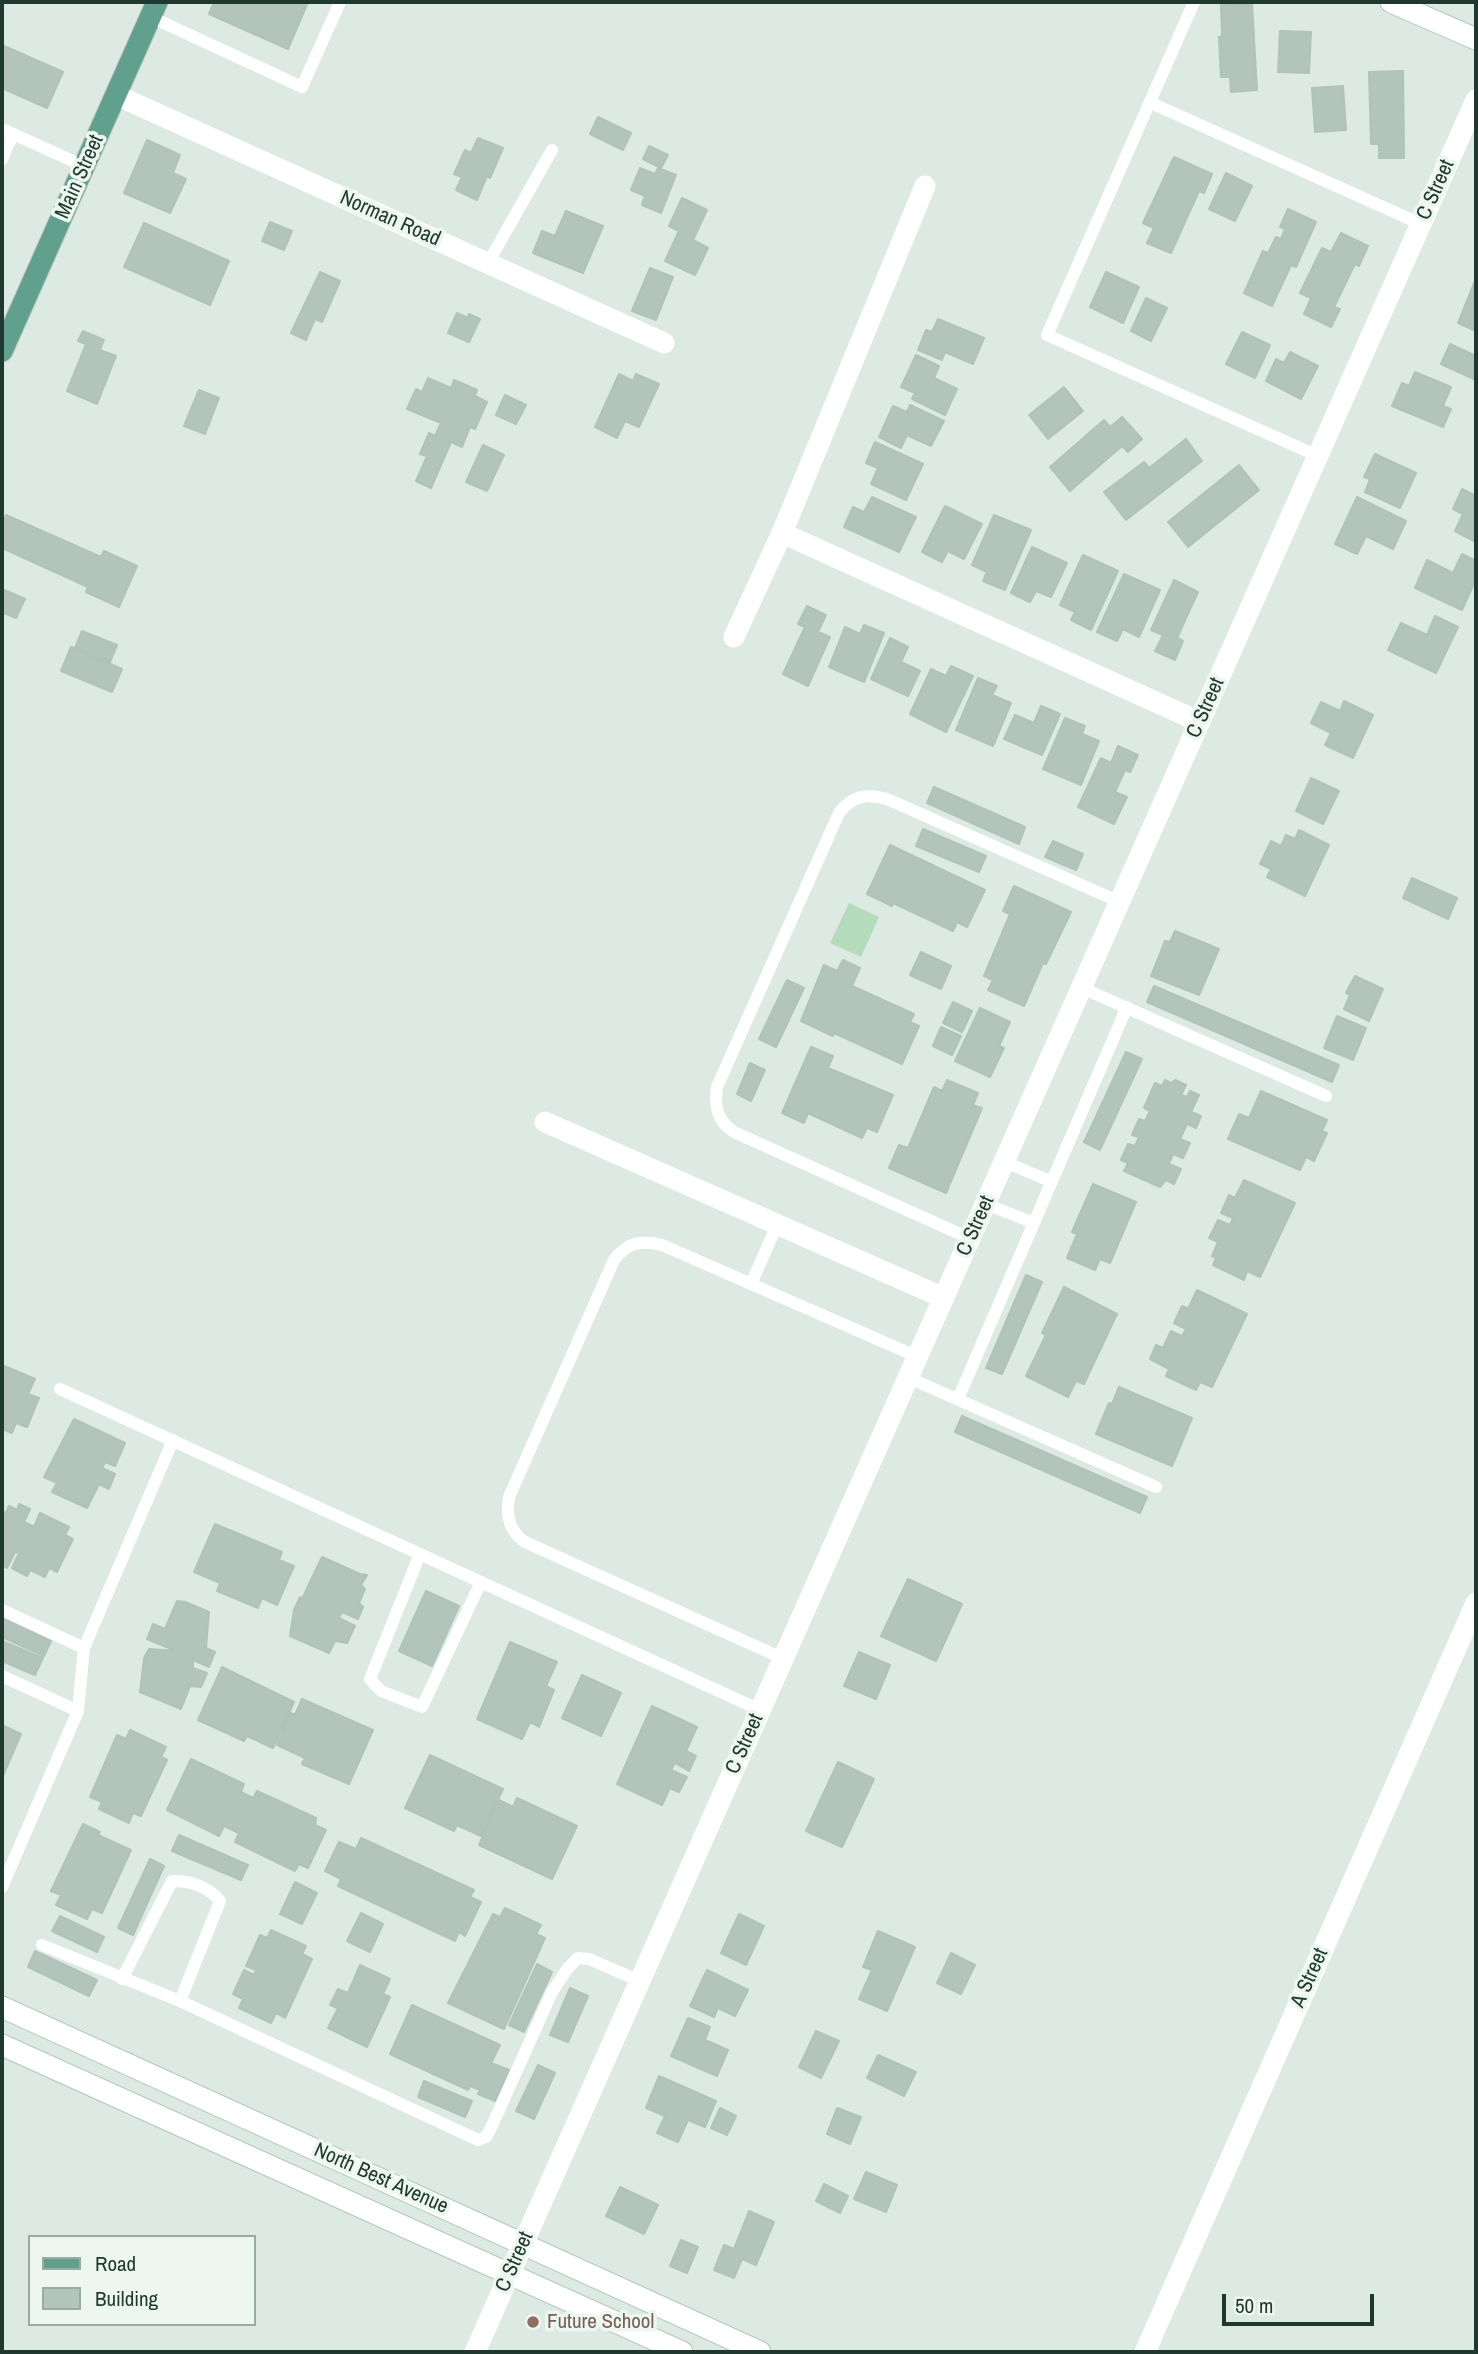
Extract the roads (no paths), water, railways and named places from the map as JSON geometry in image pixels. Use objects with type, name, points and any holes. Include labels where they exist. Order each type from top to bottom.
[{"type":"main road","name":"Main Street","points":[[2,351],[7,325],[84,166],[154,9]]},
{"type":"street","points":[[1391,2],[1476,39]]},
{"type":"street","name":"Norman Road","points":[[116,95],[664,343]]},
{"type":"street","name":"C Street","points":[[475,2352],[1476,100]]},
{"type":"street","points":[[734,637],[782,533],[925,186]]},
{"type":"street","points":[[782,533],[1200,722]]},
{"type":"street","points":[[545,1122],[944,1298]]},
{"type":"street","name":"A Street","points":[[1144,2352],[1476,1603]]},
{"type":"street","name":"North Best Avenue","points":[[2,2007],[760,2352]]},
{"type":"street","name":"North Best Avenue","points":[[2,2045],[682,2352]]},
{"type":"lane","points":[[154,9],[302,87],[340,2]]},
{"type":"lane","points":[[1194,2],[1047,335],[1318,456]]},
{"type":"lane","points":[[1151,103],[1421,224]]},
{"type":"lane","points":[[2,159],[7,132],[84,166]]},
{"type":"lane","points":[[488,263],[552,150]]},
{"type":"lane","points":[[971,1238],[734,1132],[725,1126],[719,1117],[716,1108],[717,1087],[839,813],[847,803],[858,797],[872,795],[887,799],[1120,902]]},
{"type":"lane","points":[[1082,988],[1326,1096]]},
{"type":"lane","points":[[958,1399],[1127,1007]]},
{"type":"lane","points":[[1004,1162],[1052,1182]]},
{"type":"lane","points":[[986,1204],[1034,1223]]},
{"type":"lane","points":[[751,1284],[777,1225]]},
{"type":"lane","points":[[783,1658],[526,1542],[517,1536],[508,1518],[509,1497],[614,1260],[622,1249],[634,1243],[647,1241],[662,1245],[918,1357]]},
{"type":"lane","points":[[909,1378],[1156,1487]]},
{"type":"lane","points":[[60,1390],[760,1710]]},
{"type":"lane","points":[[2,1887],[78,1712],[84,1648],[173,1440]]},
{"type":"lane","points":[[420,1554],[370,1679],[381,1691],[422,1707],[481,1582]]},
{"type":"lane","points":[[2,1610],[84,1648]]},
{"type":"lane","points":[[2,1676],[78,1712]]},
{"type":"lane","points":[[122,1979],[172,1881],[184,1880],[213,1893],[220,1901],[180,2001]]},
{"type":"lane","points":[[42,1945],[180,2001],[478,2140],[486,2137],[492,2128],[552,1992],[578,1958],[589,1959],[640,1981]]},
{"type":"place","name":"Future School","points":[[533,2322]]}]
